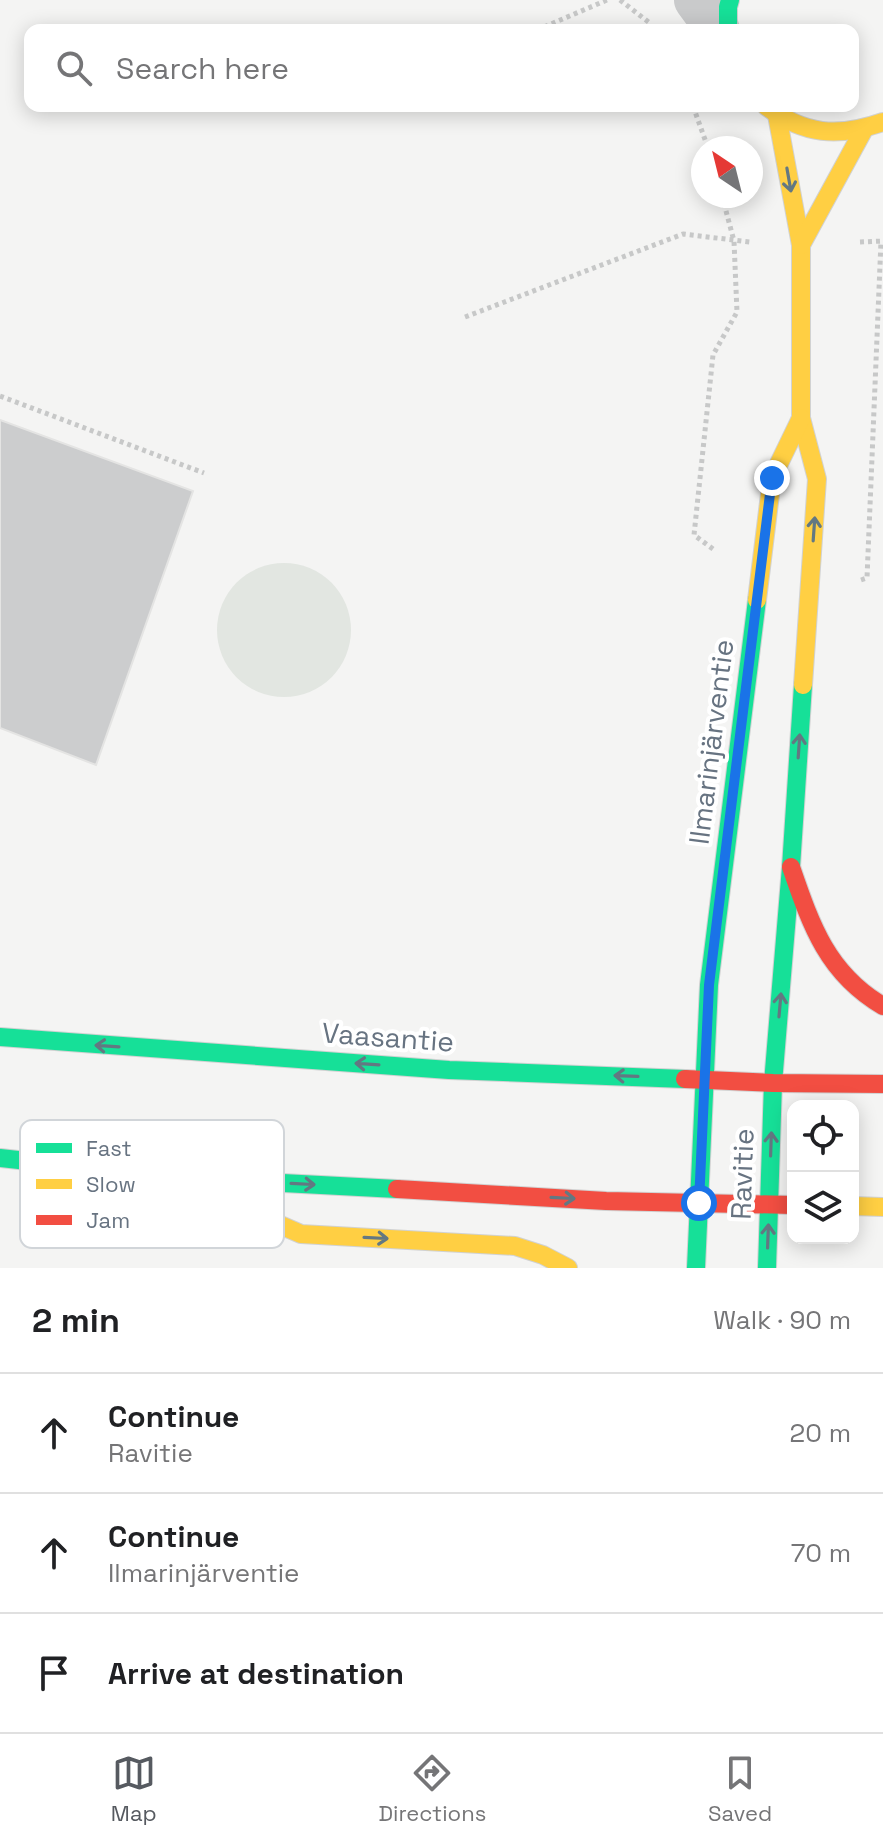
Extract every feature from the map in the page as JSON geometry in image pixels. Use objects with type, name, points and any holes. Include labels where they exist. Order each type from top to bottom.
[{"type":"main road","points":[[728,24],[730,0]]},
{"type":"main road","name":"Ilmarinjärventie","points":[[772,112],[801,245],[801,418],[817,479],[773,1083]]},
{"type":"main road","points":[[774,112],[804,128],[833,133],[863,131],[883,122]]},
{"type":"main road","name":"Ilmarinjärventie","points":[[801,245],[863,131]]},
{"type":"main road","name":"Ilmarinjärventie","points":[[704,1079],[709,985],[772,478],[801,418]]},
{"type":"main road","points":[[791,867],[811,924],[823,947],[855,988],[883,1006]]},
{"type":"main road","name":"Vaasantie","points":[[0,1037],[449,1070],[773,1083],[883,1084]]},
{"type":"main road","name":"Ravitie","points":[[696,1268],[704,1079]]},
{"type":"main road","name":"Ravitie","points":[[767,1268],[773,1083]]},
{"type":"main road","points":[[0,1158],[20,1160]]},
{"type":"main road","points":[[284,1183],[606,1201],[787,1205]]},
{"type":"main road","points":[[859,1206],[883,1207]]},
{"type":"main road","points":[[284,1227],[301,1234],[515,1246],[543,1255],[568,1268]]},
{"type":"street","points":[[696,0],[714,24]]},
{"type":"path","points":[[551,24],[607,0]]},
{"type":"path","points":[[620,0],[650,24]]},
{"type":"path","points":[[695,112],[704,136]]},
{"type":"path","points":[[725,208],[734,241],[737,312],[713,355],[694,535],[759,585]]},
{"type":"path","points":[[465,317],[683,234],[734,241]]},
{"type":"path","points":[[808,607],[867,578],[883,241]]},
{"type":"path","points":[[0,396],[204,473]]},
{"type":"shaded area","points":[[284,563],[310,568],[331,583],[346,604],[351,630],[346,656],[331,677],[310,692],[284,697],[258,692],[237,677],[222,656],[217,630],[222,604],[237,583],[258,568]]},
{"type":"building","points":[[0,420],[193,491],[96,765],[0,728]]},
{"type":"traffic: fast","points":[[728,24],[730,0]]},
{"type":"traffic: fast","points":[[696,1268],[709,985],[757,600]]},
{"type":"traffic: fast","points":[[767,1268],[773,1083],[803,685]]},
{"type":"traffic: fast","points":[[0,1037],[449,1070],[685,1079]]},
{"type":"traffic: fast","points":[[0,1158],[20,1160]]},
{"type":"traffic: fast","points":[[284,1183],[397,1189]]},
{"type":"traffic: slow","points":[[774,112],[794,123],[822,131],[851,130],[883,122]]},
{"type":"traffic: slow","points":[[777,115],[801,245],[801,418],[817,479],[803,685]]},
{"type":"traffic: slow","points":[[801,245],[863,131]]},
{"type":"traffic: slow","points":[[757,600],[772,478],[801,418]]},
{"type":"traffic: slow","points":[[859,1206],[883,1207]]},
{"type":"traffic: slow","points":[[284,1227],[301,1234],[515,1246],[543,1255],[568,1268]]},
{"type":"traffic: jam","points":[[791,867],[814,928],[835,963],[848,979],[883,1006]]},
{"type":"traffic: jam","points":[[685,1079],[883,1084]]},
{"type":"traffic: jam","points":[[397,1189],[606,1201],[787,1205]]},
{"type":"route","points":[[699,1203],[709,985],[772,478]]}]
